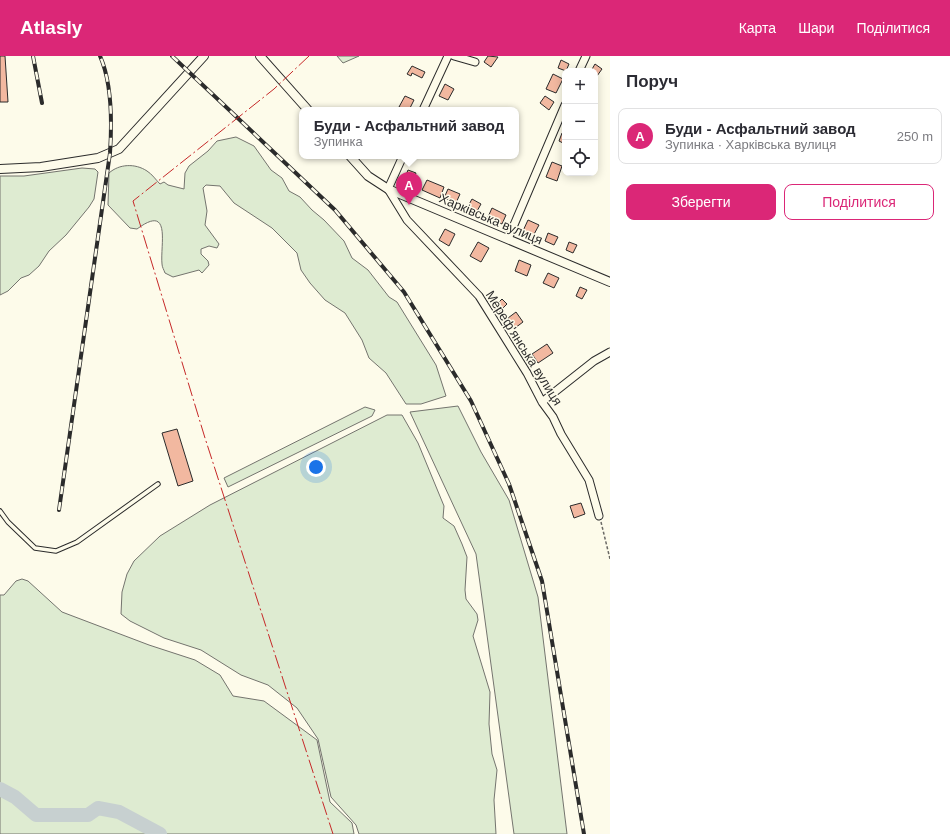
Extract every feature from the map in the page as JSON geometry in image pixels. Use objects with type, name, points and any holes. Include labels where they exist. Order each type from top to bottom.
[{"type":"street","points":[[0,169],[41,167],[98,158],[119,149],[204,56]]},
{"type":"street","points":[[260,56],[305,107]]},
{"type":"street","points":[[424,107],[448,56]]},
{"type":"street","points":[[454,56],[475,62]]},
{"type":"street","points":[[580,68],[586,56]]},
{"type":"street","points":[[508,239],[562,112]]},
{"type":"street","name":"Харківська вулиця","points":[[353,159],[368,176],[388,189],[610,282]]},
{"type":"street","points":[[388,189],[401,159]]},
{"type":"street","name":"Мереф'янська вулиця","points":[[388,189],[407,220],[479,296],[527,373],[542,402],[553,417],[561,434],[589,480],[599,516]]},
{"type":"street","points":[[542,402],[594,361],[610,352]]},
{"type":"lane","points":[[0,511],[8,522],[35,548],[56,552],[77,542],[158,484]]},
{"type":"path","points":[[599,516],[610,559]]},
{"type":"green space","points":[[337,56],[359,56],[343,63]]},
{"type":"green space","points":[[236,137],[254,146],[271,170],[282,178],[289,191],[300,197],[324,220],[344,241],[352,258],[368,270],[389,297],[397,302],[436,365],[446,396],[421,404],[406,404],[386,373],[369,358],[362,340],[345,313],[325,300],[310,283],[301,270],[297,253],[272,228],[234,203],[220,186],[206,185],[203,188],[207,211],[205,225],[219,244],[217,248],[209,246],[201,249],[201,254],[208,261],[209,265],[202,273],[199,270],[173,277],[165,273],[162,265],[162,230],[160,224],[155,221],[148,222],[137,229],[130,228],[108,205],[109,173],[113,170],[122,166],[142,168],[149,172],[160,184],[164,182],[168,185],[184,189],[185,173],[189,166],[208,151],[217,141]]},
{"type":"green space","points":[[82,168],[95,169],[98,172],[94,199],[89,207],[66,235],[49,251],[39,266],[29,275],[21,278],[8,291],[0,295],[0,176],[24,176]]},
{"type":"green space","points":[[458,406],[481,452],[509,500],[538,597],[567,834],[514,834],[476,554],[410,412]]},
{"type":"green space","points":[[365,407],[375,410],[372,416],[228,487],[224,478]]},
{"type":"green space","points":[[387,415],[402,415],[418,443],[444,506],[443,518],[454,526],[467,557],[465,590],[466,599],[477,614],[478,620],[473,636],[490,692],[489,724],[492,754],[497,770],[494,800],[496,834],[359,834],[356,825],[331,797],[318,739],[297,708],[268,685],[241,675],[201,650],[164,638],[130,621],[121,614],[122,592],[127,574],[134,561],[160,536],[210,505]]},
{"type":"green space","points":[[22,579],[28,581],[62,612],[149,645],[195,660],[220,675],[233,696],[264,701],[317,740],[330,802],[352,823],[354,834],[0,834],[0,595],[4,595],[16,581]]},
{"type":"building","points":[[0,56],[5,56],[8,102],[0,102]]},
{"type":"building","points":[[488,56],[498,57],[491,67],[484,62]]},
{"type":"building","points":[[561,60],[569,64],[567,68],[562,68],[562,70],[558,68]]},
{"type":"building","points":[[595,64],[602,69],[598,75],[598,68],[593,68]]},
{"type":"building","points":[[412,66],[425,72],[422,78],[412,73],[411,76],[407,74]]},
{"type":"building","points":[[553,74],[562,78],[556,93],[546,89]]},
{"type":"building","points":[[445,84],[454,89],[448,100],[439,96]]},
{"type":"building","points":[[405,96],[414,100],[410,107],[399,107]]},
{"type":"building","points":[[545,96],[554,102],[549,110],[540,103]]},
{"type":"building","points":[[562,133],[562,142],[559,141]]},
{"type":"building","points":[[552,162],[562,166],[557,181],[546,177]]},
{"type":"building","points":[[408,170],[416,173],[411,186],[403,183]]},
{"type":"building","points":[[427,180],[444,187],[440,198],[422,190]]},
{"type":"building","points":[[448,189],[460,194],[456,203],[444,198]]},
{"type":"building","points":[[472,199],[481,204],[476,213],[467,208]]},
{"type":"building","points":[[492,208],[506,215],[502,224],[488,217]]},
{"type":"building","points":[[528,220],[539,225],[532,238],[522,233]]},
{"type":"building","points":[[445,229],[455,234],[449,246],[439,240]]},
{"type":"building","points":[[548,233],[558,237],[554,245],[545,241]]},
{"type":"building","points":[[478,242],[489,248],[481,262],[470,256]]},
{"type":"building","points":[[569,242],[577,245],[573,253],[566,250]]},
{"type":"building","points":[[519,260],[531,265],[527,276],[515,271]]},
{"type":"building","points":[[548,273],[559,278],[554,288],[543,283]]},
{"type":"building","points":[[580,287],[587,290],[582,299],[576,296]]},
{"type":"building","points":[[502,299],[507,304],[498,313],[493,308]]},
{"type":"building","points":[[516,312],[523,322],[515,328],[508,318]]},
{"type":"building","points":[[547,344],[553,353],[538,363],[532,354]]},
{"type":"building","points":[[177,429],[193,481],[178,486],[162,433]]},
{"type":"building","points":[[581,503],[585,514],[574,518],[570,506]]},
{"type":"waterway","points":[[0,789],[15,797],[36,815],[88,815],[98,808],[119,812],[160,834]]},
{"type":"railway","points":[[33,56],[42,103]]},
{"type":"railway","points":[[59,510],[110,153],[111,116],[109,91],[107,78],[100,56]]},
{"type":"railway","points":[[172,56],[335,210],[404,292],[471,401],[509,484],[542,581],[584,834]]},
{"type":"power","points":[[309,56],[274,89],[133,201],[205,438],[333,834]]},
{"type":"place","name":"Буди - Асфальтний завод","points":[[409,205]]}]
